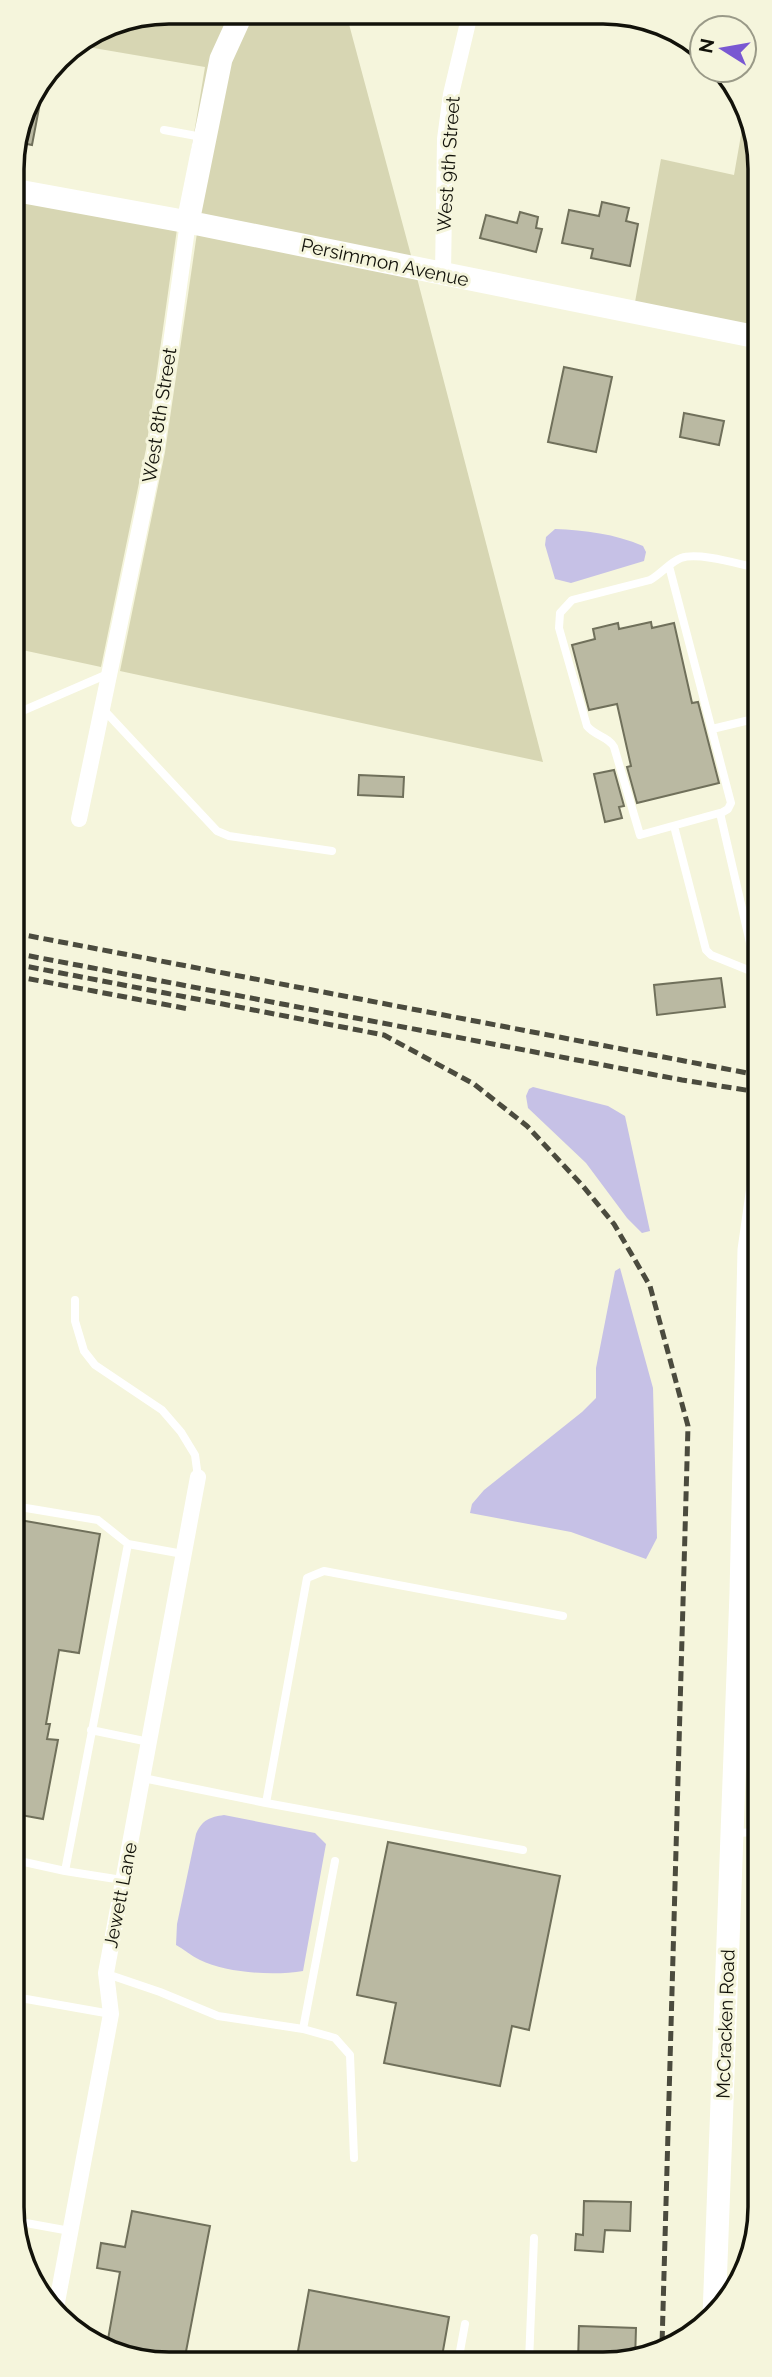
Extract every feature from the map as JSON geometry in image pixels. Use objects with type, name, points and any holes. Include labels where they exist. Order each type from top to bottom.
[{"type":"street","name":"West 9th Street","points":[[443,274],[445,139],[451,94],[468,24]]},
{"type":"street","name":"West 8th Street","points":[[79,819],[156,450],[188,222],[221,59],[237,25]]},
{"type":"street","name":"Persimmon Avenue","points":[[25,192],[188,222],[748,335]]},
{"type":"street","name":"Jewett Lane","points":[[57,2300],[111,2014],[106,1973],[198,1477]]},
{"type":"street","name":"McCracken Road","points":[[715,2299],[735,1746],[747,1523]]},
{"type":"lane","points":[[164,130],[205,137]]},
{"type":"lane","points":[[669,566],[731,803],[728,809],[720,813],[640,835],[612,742],[587,726],[559,621],[560,613],[572,600],[650,580],[679,558],[698,556],[748,566]]},
{"type":"lane","points":[[25,710],[110,673]]},
{"type":"lane","points":[[102,708],[217,831],[229,836],[332,851]]},
{"type":"lane","points":[[712,729],[748,720]]},
{"type":"lane","points":[[720,813],[748,932]]},
{"type":"lane","points":[[674,826],[706,950],[711,955],[748,969]]},
{"type":"lane","points":[[75,1300],[75,1321],[84,1351],[95,1365],[162,1410],[181,1432],[195,1455],[198,1477]]},
{"type":"lane","points":[[24,1508],[98,1520],[128,1544],[183,1554]]},
{"type":"lane","points":[[65,1871],[128,1544]]},
{"type":"lane","points":[[267,1803],[307,1578],[324,1571],[563,1616]]},
{"type":"lane","points":[[91,1730],[149,1742]]},
{"type":"lane","points":[[735,1746],[747,1748]]},
{"type":"lane","points":[[143,1778],[523,1850]]},
{"type":"lane","points":[[732,1833],[747,1832]]},
{"type":"lane","points":[[303,2029],[335,1861]]},
{"type":"lane","points":[[24,1862],[122,1880]]},
{"type":"lane","points":[[106,1973],[218,2016],[303,2029],[335,2038],[351,2055],[354,2158]]},
{"type":"lane","points":[[24,1999],[111,2014]]},
{"type":"lane","points":[[26,2223],[70,2231]]},
{"type":"lane","points":[[529,2352],[534,2238]]},
{"type":"lane","points":[[460,2352],[465,2323]]},
{"type":"green space","points":[[229,25],[186,182],[205,67],[91,48],[105,39],[141,27]]},
{"type":"green space","points":[[247,25],[349,25],[412,259],[200,215],[230,61]]},
{"type":"green space","points":[[742,130],[748,169],[748,325],[635,302],[661,159],[734,175]]},
{"type":"green space","points":[[25,200],[177,229],[146,449],[101,667],[25,651]]},
{"type":"green space","points":[[197,233],[417,278],[543,762],[120,671],[165,452]]},
{"type":"shaded area","points":[[555,529],[622,538],[643,546],[646,552],[644,561],[571,583],[555,579],[545,545],[546,537]]},
{"type":"shaded area","points":[[533,1087],[608,1106],[625,1116],[650,1231],[642,1233],[627,1218],[586,1163],[528,1108],[526,1096]]},
{"type":"shaded area","points":[[620,1268],[653,1388],[657,1538],[646,1559],[571,1532],[470,1513],[472,1504],[484,1490],[596,1398],[596,1368],[615,1271]]},
{"type":"shaded area","points":[[224,1815],[315,1833],[326,1844],[303,1971],[236,1971],[200,1960],[176,1945],[177,1924],[196,1834],[207,1820]]},
{"type":"building","points":[[40,104],[32,145],[27,144],[29,132]]},
{"type":"building","points":[[602,202],[629,208],[626,221],[638,224],[630,266],[591,258],[593,249],[562,243],[569,210],[599,216]]},
{"type":"building","points":[[520,212],[538,217],[536,228],[542,229],[536,252],[480,238],[486,215],[517,223]]},
{"type":"building","points":[[564,367],[612,377],[596,452],[548,442]]},
{"type":"building","points":[[684,413],[724,421],[719,445],[680,437]]},
{"type":"building","points":[[651,622],[652,628],[674,623],[692,703],[698,702],[719,783],[637,803],[627,767],[631,766],[617,704],[589,710],[572,645],[595,639],[593,629],[618,623],[619,629]]},
{"type":"building","points":[[614,770],[624,806],[619,807],[622,818],[605,822],[594,774]]},
{"type":"building","points":[[359,775],[404,777],[403,797],[358,795]]},
{"type":"building","points":[[721,978],[725,1007],[657,1015],[654,985]]},
{"type":"building","points":[[24,1521],[100,1534],[79,1653],[59,1650],[46,1724],[50,1724],[47,1739],[58,1740],[43,1819],[24,1816]]},
{"type":"building","points":[[388,1842],[560,1876],[529,2030],[512,2026],[500,2086],[384,2063],[396,2003],[357,1995]]},
{"type":"building","points":[[584,2201],[631,2202],[630,2231],[605,2230],[603,2252],[575,2250],[576,2234],[583,2235]]},
{"type":"building","points":[[132,2211],[210,2226],[186,2352],[141,2350],[108,2339],[120,2272],[97,2268],[101,2243],[125,2247]]},
{"type":"building","points":[[309,2290],[449,2317],[443,2352],[298,2352]]},
{"type":"building","points":[[579,2326],[636,2328],[635,2349],[578,2352]]},
{"type":"railway","points":[[25,935],[748,1073]]},
{"type":"railway","points":[[25,955],[748,1090]]},
{"type":"railway","points":[[25,966],[384,1035],[474,1084],[527,1126],[614,1224],[650,1286],[688,1426],[662,2339]]},
{"type":"railway","points":[[25,978],[189,1009]]}]
